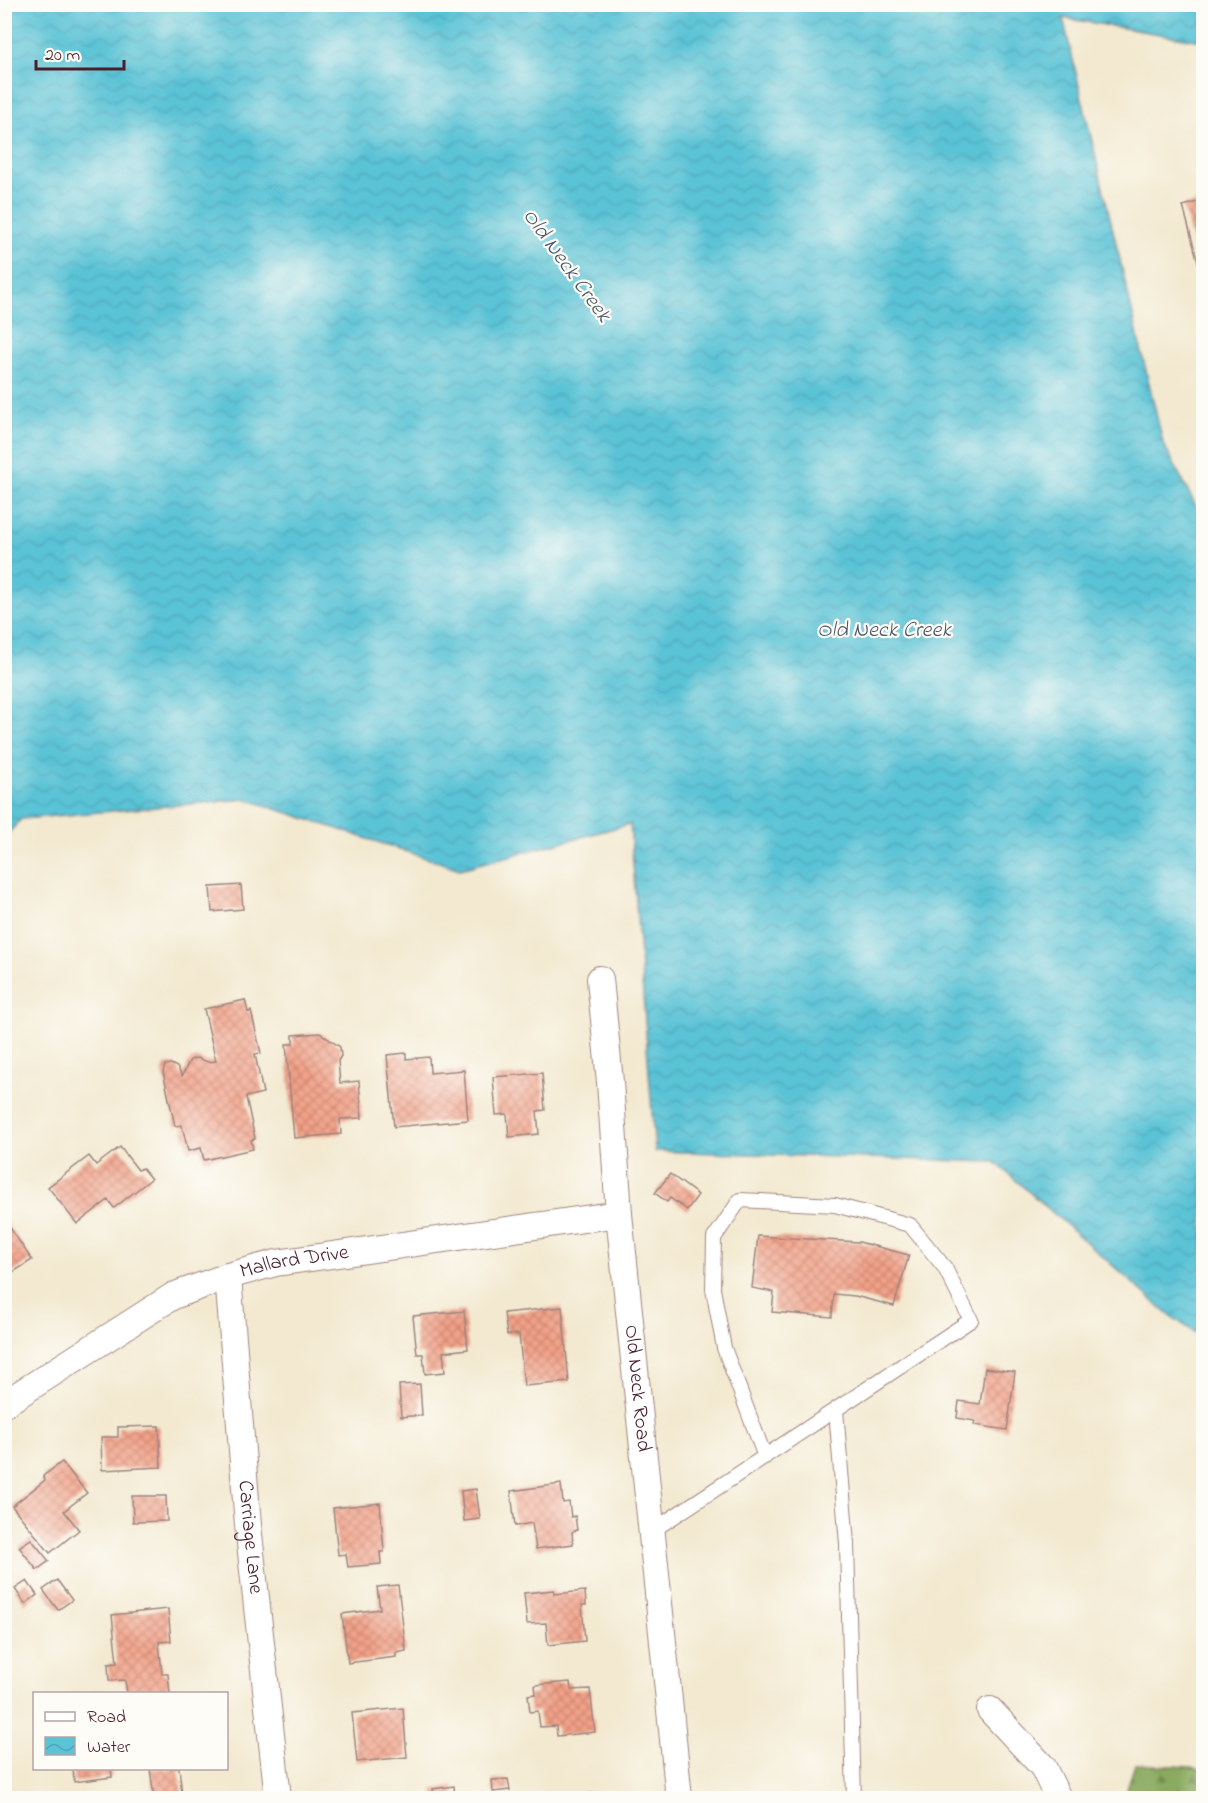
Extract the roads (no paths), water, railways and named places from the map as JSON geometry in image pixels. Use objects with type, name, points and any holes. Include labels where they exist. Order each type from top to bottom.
[{"type":"street","name":"Old Neck Road","points":[[600,979],[619,1214],[679,1798]]},
{"type":"street","name":"Mallard Drive","points":[[4,1404],[173,1296],[228,1276],[276,1263],[619,1214]]},
{"type":"street","name":"Carriage Lane","points":[[228,1276],[248,1525],[278,1798]]},
{"type":"street","points":[[990,1710],[1043,1767],[1059,1798]]},
{"type":"lane","points":[[652,1531],[765,1457],[971,1320],[945,1268],[910,1225],[835,1204],[740,1200],[714,1238],[712,1289],[724,1348],[765,1457]]},
{"type":"lane","points":[[836,1410],[847,1544],[854,1798]]},
{"type":"water","name":"Old Neck Creek","points":[[5,4],[1203,5],[1203,41],[1063,18],[1163,443],[1203,520],[1203,1338],[1168,1314],[995,1162],[655,1151],[630,824],[460,869],[246,799],[21,819],[5,837]]}]
